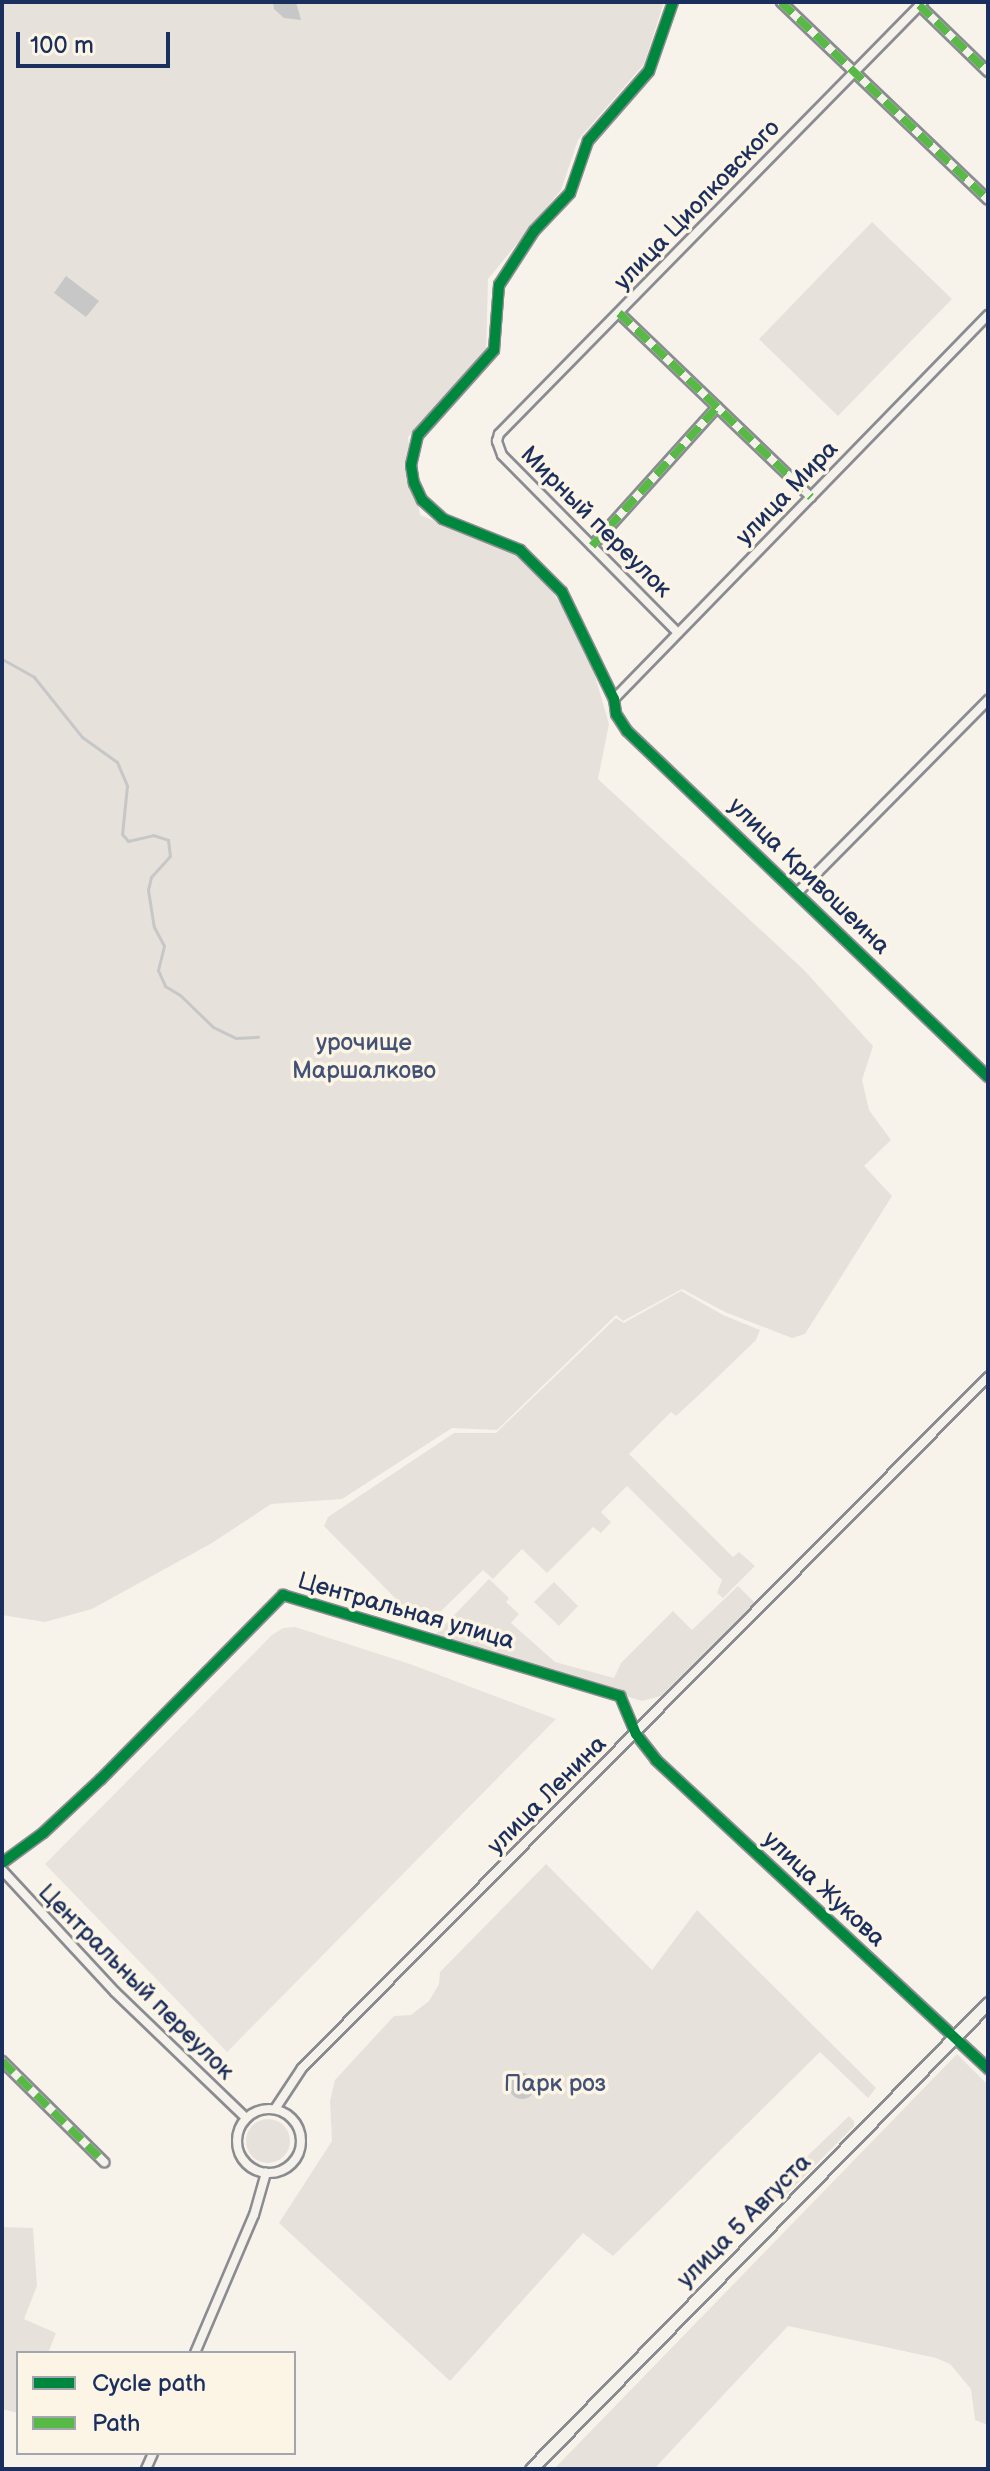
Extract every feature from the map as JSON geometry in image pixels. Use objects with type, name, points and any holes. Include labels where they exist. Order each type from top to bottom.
[{"type":"street","name":"улица Кривошеина","points":[[673,2],[649,71],[588,141],[570,193],[534,231],[499,285],[494,350],[418,435],[411,465],[414,483],[431,510],[443,519],[520,550],[562,592],[614,699],[616,714],[627,731],[988,1077]]},
{"type":"street","points":[[781,2],[988,200]]},
{"type":"street","points":[[921,4],[988,72]]},
{"type":"street","name":"улица Циолковского","points":[[499,434],[921,4]]},
{"type":"street","points":[[619,313],[811,497]]},
{"type":"street","name":"улица Мира","points":[[614,699],[988,315]]},
{"type":"street","points":[[592,546],[717,407]]},
{"type":"street","name":"Мирный переулок","points":[[499,434],[498,450],[502,455],[678,633]]},
{"type":"street","points":[[797,893],[988,700]]},
{"type":"street","name":"улица Ленина","points":[[275,2109],[302,2068],[988,1377]]},
{"type":"street","name":"Центральная улица","points":[[2,1863],[14,1858],[66,1812],[283,1595],[620,1696],[636,1734]]},
{"type":"street","name":"улица Жукова","points":[[636,1734],[656,1760],[988,2069]]},
{"type":"street","name":"Центральный переулок","points":[[2,1870],[115,1992],[246,2118]]},
{"type":"street","name":"улица 5 Августа","points":[[531,2469],[988,2003]]},
{"type":"street","points":[[2,2061],[104,2162]]},
{"type":"street","points":[[264,2109],[275,2109],[295,2122],[301,2145],[289,2166],[266,2173],[255,2170],[239,2153],[236,2141],[246,2118],[264,2109]]},
{"type":"street","points":[[196,2351],[254,2215],[266,2173]]},
{"type":"shaded area","points":[[273,2],[296,2],[301,20],[284,18],[274,9]]},
{"type":"shaded area","points":[[66,276],[99,301],[86,317],[54,293]]},
{"type":"shaded area","points":[[295,1627],[410,1664],[556,1719],[227,2052],[45,1864],[272,1635],[283,1628]]},
{"type":"shaded area","points":[[522,2073],[531,2077],[535,2086],[531,2095],[522,2099],[513,2095],[509,2086],[513,2077]]},
{"type":"green space","name":"урочище Маршалково","points":[[2,2],[664,2],[644,64],[578,140],[561,190],[488,279],[486,353],[408,437],[420,515],[531,561],[568,615],[593,669],[609,724],[598,779],[804,970],[873,1046],[862,1080],[869,1110],[891,1140],[864,1166],[892,1196],[805,1334],[792,1338],[725,1312],[682,1289],[623,1321],[616,1315],[497,1430],[452,1428],[342,1499],[271,1504],[212,1543],[92,1609],[45,1622],[2,1615]]},
{"type":"green space","points":[[872,222],[952,299],[838,416],[759,339]]},
{"type":"green space","points":[[681,1291],[723,1315],[760,1330],[756,1340],[701,1393],[676,1416],[671,1412],[629,1454],[733,1557],[739,1552],[755,1566],[723,1598],[717,1593],[722,1580],[627,1486],[601,1512],[611,1522],[601,1533],[593,1527],[547,1573],[522,1549],[493,1579],[483,1570],[435,1617],[401,1604],[324,1526],[328,1517],[454,1433],[496,1433],[616,1318],[624,1323]]},
{"type":"green space","points":[[489,1579],[509,1598],[506,1602],[519,1614],[511,1623],[555,1662],[614,1678],[621,1663],[673,1611],[692,1630],[738,1586],[755,1603],[661,1696],[642,1701],[433,1637]]},
{"type":"green space","points":[[554,1582],[578,1606],[559,1626],[534,1602]]},
{"type":"green space","name":"Парк роз","points":[[546,1864],[652,1970],[697,1910],[876,2088],[868,2098],[820,2052],[613,2256],[583,2233],[450,2381],[279,2223],[332,2141],[330,2101],[335,2080],[394,2016],[411,2015],[429,2001],[439,1984],[440,1972]]},
{"type":"green space","points":[[957,2054],[988,2085],[988,2425],[975,2420],[971,2389],[950,2364],[936,2358],[788,2326],[654,2469],[554,2469]]},
{"type":"green space","points":[[849,2116],[854,2126],[779,2202],[771,2203],[769,2193]]},
{"type":"green space","points":[[268,2119],[284,2125],[290,2141],[284,2157],[268,2163],[252,2157],[246,2141],[252,2125]]},
{"type":"green space","points":[[2,2227],[33,2228],[37,2286],[24,2319],[56,2333],[49,2351],[16,2351],[16,2412],[2,2409]]},
{"type":"waterway","points":[[2,659],[34,677],[82,737],[117,762],[127,786],[122,834],[128,841],[153,835],[168,840],[170,856],[151,877],[148,890],[154,927],[164,946],[158,970],[165,986],[180,995],[213,1027],[236,1038],[258,1037]]},
{"type":"marked path","points":[[781,2],[988,200]]},
{"type":"marked path","points":[[919,5],[988,72]]},
{"type":"marked path","points":[[619,313],[811,497]]},
{"type":"marked path","points":[[592,546],[717,407]]},
{"type":"marked path","points":[[2,2061],[104,2162]]},
{"type":"cycle path","points":[[673,2],[649,71],[588,141],[570,193],[534,231],[499,285],[494,350],[418,435],[411,465],[414,483],[422,500],[443,519],[520,550],[562,592],[614,699],[616,714],[627,731],[988,1077]]},
{"type":"cycle path","points":[[2,1863],[43,1833],[101,1779],[283,1595],[620,1696],[636,1734],[656,1760],[988,2069]]}]
